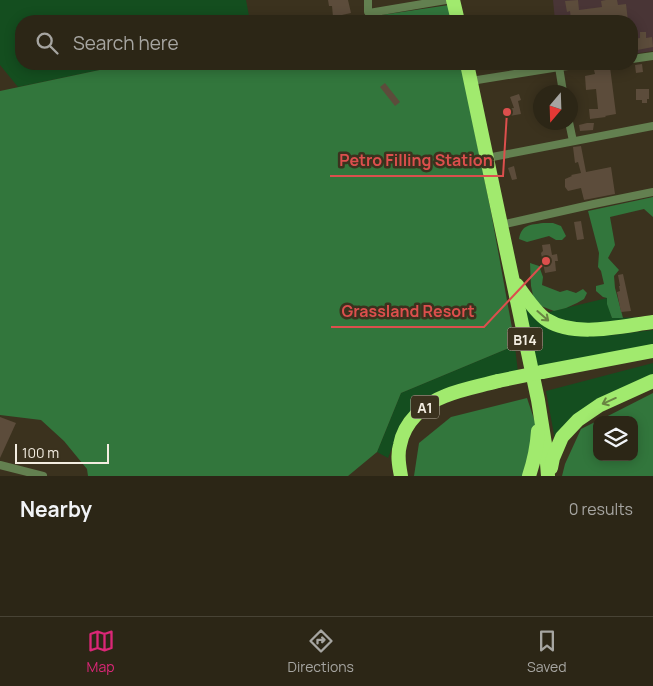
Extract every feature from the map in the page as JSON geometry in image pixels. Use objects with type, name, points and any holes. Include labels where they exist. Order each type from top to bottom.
[{"type":"highway","points":[[453,0],[457,15]]},
{"type":"highway","name":"B14","points":[[468,70],[538,400]]},
{"type":"highway","points":[[512,278],[526,299],[546,320],[564,327],[583,330],[653,322]]},
{"type":"highway","name":"A1","points":[[401,476],[399,463],[400,445],[405,429],[415,415],[429,404],[446,396],[498,381],[653,351]]},
{"type":"highway","points":[[548,476],[562,437],[578,420],[600,405],[653,381]]},
{"type":"highway","points":[[528,476],[537,445],[538,400]]},
{"type":"highway","points":[[538,400],[548,476]]},
{"type":"street","points":[[368,0],[368,12],[370,13],[446,0]]},
{"type":"street","points":[[638,57],[653,56]]},
{"type":"street","points":[[471,81],[539,70]]},
{"type":"street","points":[[559,70],[562,85]]},
{"type":"street","points":[[487,158],[653,126]]},
{"type":"street","points":[[571,130],[573,141]]},
{"type":"street","points":[[501,225],[653,192]]},
{"type":"street","points":[[0,465],[43,476]]},
{"type":"shaded area","points":[[553,0],[653,0],[653,51],[638,53],[638,15],[554,15]]},
{"type":"green space","points":[[0,0],[246,0],[249,15],[15,15],[15,70],[99,70],[18,87],[0,65]]},
{"type":"green space","points":[[449,5],[451,15],[382,15]]},
{"type":"green space","points":[[100,70],[462,70],[514,339],[509,348],[401,393],[377,452],[348,476],[88,476],[87,469],[64,441],[41,420],[0,415],[0,91]]},
{"type":"green space","points":[[653,197],[653,217],[644,209],[610,217],[615,245],[608,258],[619,270],[614,276],[615,288],[623,318],[612,318],[607,298],[596,291],[596,286],[604,284],[598,267],[599,253],[588,211]]},
{"type":"green space","points":[[553,223],[561,226],[566,236],[562,240],[556,240],[549,236],[527,242],[519,239],[522,230],[527,226]]},
{"type":"green space","points":[[530,263],[539,266],[543,277],[542,285],[560,292],[567,290],[576,293],[583,289],[587,293],[584,299],[566,308],[554,311],[541,306],[534,300]]},
{"type":"green space","points":[[607,298],[612,318],[649,317],[589,325],[567,323],[545,313]]},
{"type":"green space","points":[[525,306],[554,329],[611,335],[653,330],[653,348],[536,368]]},
{"type":"green space","points":[[514,339],[518,372],[433,395],[404,418],[388,458],[377,452],[401,393],[509,348]]},
{"type":"green space","points":[[653,363],[653,379],[555,440],[546,391]]},
{"type":"green space","points":[[653,393],[653,476],[562,476],[565,464],[581,429],[593,423],[593,461],[638,461],[638,416],[608,416]]},
{"type":"green space","points":[[527,398],[536,425],[523,476],[414,476],[419,443],[451,417]]},
{"type":"building","points":[[328,0],[348,0],[351,13],[333,15],[332,6],[329,6]]},
{"type":"building","points":[[578,0],[579,10],[602,7],[601,1],[617,0],[618,5],[626,4],[627,15],[570,15],[570,11],[567,12],[565,1]]},
{"type":"building","points":[[640,32],[646,32],[646,38],[652,37],[653,47],[638,50],[638,38],[640,38]]},
{"type":"building","points":[[642,64],[643,72],[636,73],[638,65]]},
{"type":"building","points":[[594,70],[610,70],[616,114],[590,119],[589,109],[598,109],[596,89],[586,90],[585,76],[595,74]]},
{"type":"building","points":[[385,83],[400,102],[395,106],[380,87]]},
{"type":"building","points":[[636,89],[649,89],[647,103],[642,103],[642,100],[636,100]]},
{"type":"building","points":[[519,94],[521,100],[518,101],[521,114],[504,117],[503,109],[514,108],[510,97]]},
{"type":"building","points":[[594,123],[593,130],[580,131],[579,125]]},
{"type":"building","points":[[581,146],[586,172],[611,167],[615,194],[584,200],[581,188],[568,191],[565,187],[565,179],[571,175],[581,173],[578,162],[575,163],[573,147]]},
{"type":"building","points":[[514,166],[517,179],[512,180],[508,168]]},
{"type":"building","points":[[581,221],[584,239],[577,240],[574,222]]},
{"type":"building","points":[[550,244],[552,255],[557,254],[558,261],[555,261],[556,271],[545,273],[541,253],[543,251],[542,245]]},
{"type":"building","points":[[623,274],[631,311],[621,312],[617,292],[620,291],[618,275]]},
{"type":"building","points":[[0,417],[16,423],[0,458]]},
{"type":"place","name":"Petro Filling Station","points":[[507,112]]},
{"type":"place","name":"Grassland Resort","points":[[546,261]]}]
